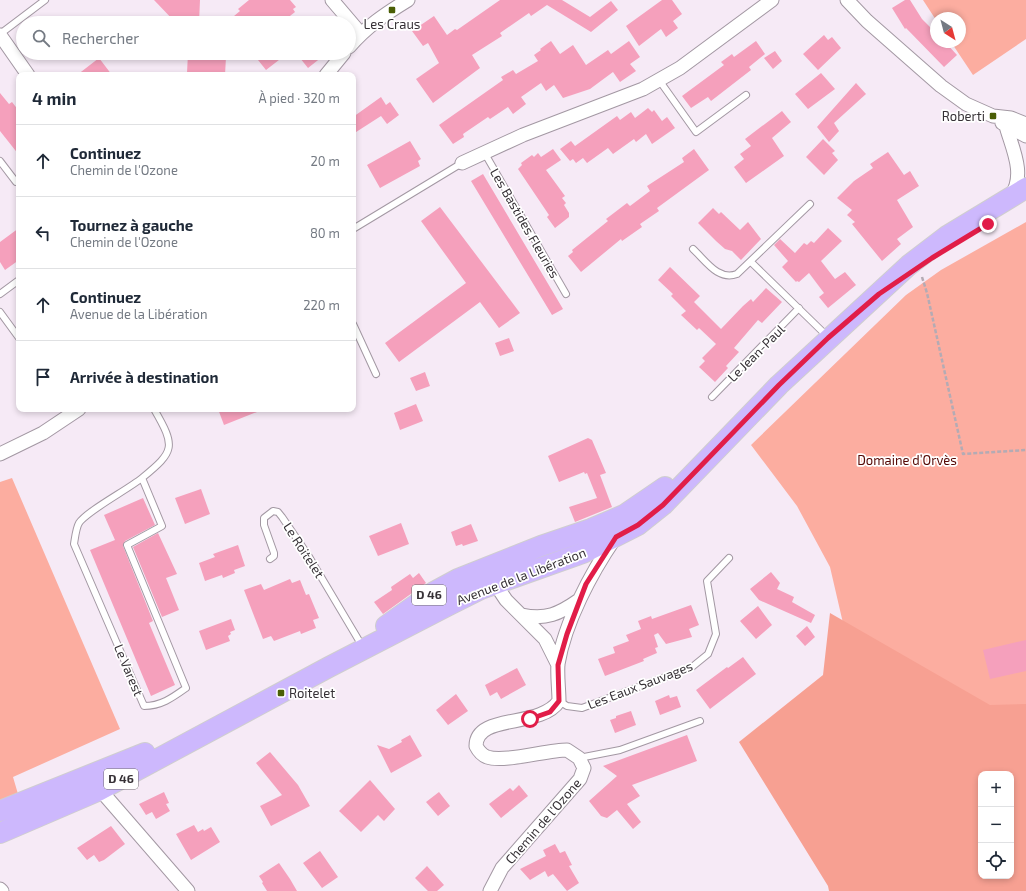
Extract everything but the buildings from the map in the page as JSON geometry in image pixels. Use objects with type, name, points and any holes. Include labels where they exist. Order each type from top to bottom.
[{"type":"main road","name":"Avenue de la Libération","points":[[879,294],[1021,196]]},
{"type":"main road","name":"Avenue de la Libération","points":[[0,833],[94,783],[238,716],[329,667],[481,589],[503,591],[638,525],[663,505],[715,449],[828,338],[879,294],[909,265],[930,248],[1021,196]]},
{"type":"main road","name":"Avenue de la Libération","points":[[329,667],[434,592],[458,579],[624,515],[649,499],[715,449]]},
{"type":"main road","name":"Avenue de la Libération","points":[[0,811],[64,784],[94,783]]},
{"type":"street","points":[[332,0],[346,16]]},
{"type":"street","points":[[356,39],[375,21],[408,0]]},
{"type":"street","points":[[462,162],[523,135],[643,89],[680,68],[772,0]]},
{"type":"street","points":[[847,0],[867,21],[941,86],[966,104],[1008,122],[1026,136]]},
{"type":"street","points":[[356,28],[361,34]]},
{"type":"street","points":[[0,34],[16,57]]},
{"type":"street","points":[[18,60],[26,72]]},
{"type":"street","points":[[328,72],[338,60]]},
{"type":"street","points":[[1008,122],[1026,116]]},
{"type":"street","points":[[1008,122],[1026,124]]},
{"type":"street","points":[[1008,122],[1019,180],[1018,187],[1021,196]]},
{"type":"street","points":[[0,454],[43,433],[74,412]]},
{"type":"street","points":[[559,701],[558,665],[579,600],[586,584],[616,537]]},
{"type":"street","points":[[560,540],[568,542],[583,553],[588,570],[586,584]]},
{"type":"street","points":[[542,546],[506,571],[503,591],[522,615],[545,639],[558,665]]},
{"type":"street","points":[[522,615],[535,618],[548,617],[579,600]]},
{"type":"street","name":"Chemin de l'Ozone","points":[[490,891],[502,868],[580,779],[584,768],[579,758],[567,750],[494,758],[487,757],[481,753],[476,746],[477,737],[487,727],[530,719],[546,714],[553,709],[559,701]]},
{"type":"street","points":[[94,783],[188,891]]},
{"type":"lane","points":[[24,16],[45,0]]},
{"type":"lane","points":[[0,34],[16,22]]},
{"type":"lane","points":[[659,80],[696,132],[746,95]]},
{"type":"lane","name":"Les Bastides Fleuries","points":[[484,152],[566,294]]},
{"type":"lane","points":[[0,161],[16,182]]},
{"type":"lane","points":[[356,227],[462,162]]},
{"type":"lane","points":[[693,249],[718,274],[729,277],[737,274],[810,204]]},
{"type":"lane","points":[[751,262],[800,308],[828,338]]},
{"type":"lane","points":[[0,294],[16,282]]},
{"type":"lane","name":"Le Jean-Paul","points":[[712,397],[800,308]]},
{"type":"lane","points":[[0,312],[16,334]]},
{"type":"lane","points":[[356,331],[376,374]]},
{"type":"lane","name":"Le Varest","points":[[142,478],[162,526],[127,544],[186,688],[174,697],[156,706],[144,706],[74,544],[78,524],[91,512],[128,489],[164,459],[169,449],[169,438],[156,412]]},
{"type":"lane","name":"Le Roitelet","points":[[270,559],[274,556],[274,553],[264,525],[264,518],[273,511],[278,512],[282,517],[308,555],[361,644]]},
{"type":"lane","name":"Les Eaux Sauvages","points":[[559,701],[567,706],[582,708],[692,667],[708,654],[716,634],[707,581],[729,558]]},
{"type":"lane","points":[[579,758],[620,750],[700,721]]},
{"type":"path","points":[[918,267],[927,293],[963,454],[1026,450]]},
{"type":"green space","points":[[923,0],[1026,0],[1026,39],[973,75],[955,48],[966,48],[966,12],[931,12]]},
{"type":"green space","name":"Domaine d’Orvès","points":[[1026,222],[1026,757],[884,800],[830,567],[797,506],[751,445],[906,295],[941,270]]},
{"type":"green space","points":[[12,478],[120,729],[13,777],[18,794],[0,802],[0,482]]},
{"type":"shaded area","points":[[830,613],[990,705],[1026,704],[1026,891],[829,891],[828,886],[739,742],[823,675]]},
{"type":"place","name":"Les Craus","points":[[392,10]]},
{"type":"place","name":"Roberti","points":[[993,116]]},
{"type":"place","name":"Roitelet","points":[[281,693]]},
{"type":"route","points":[[530,719],[550,712],[559,701],[558,665],[567,634],[586,584],[616,537],[638,525],[663,505],[715,449],[779,385],[828,338],[879,294],[913,270],[988,224]]}]
